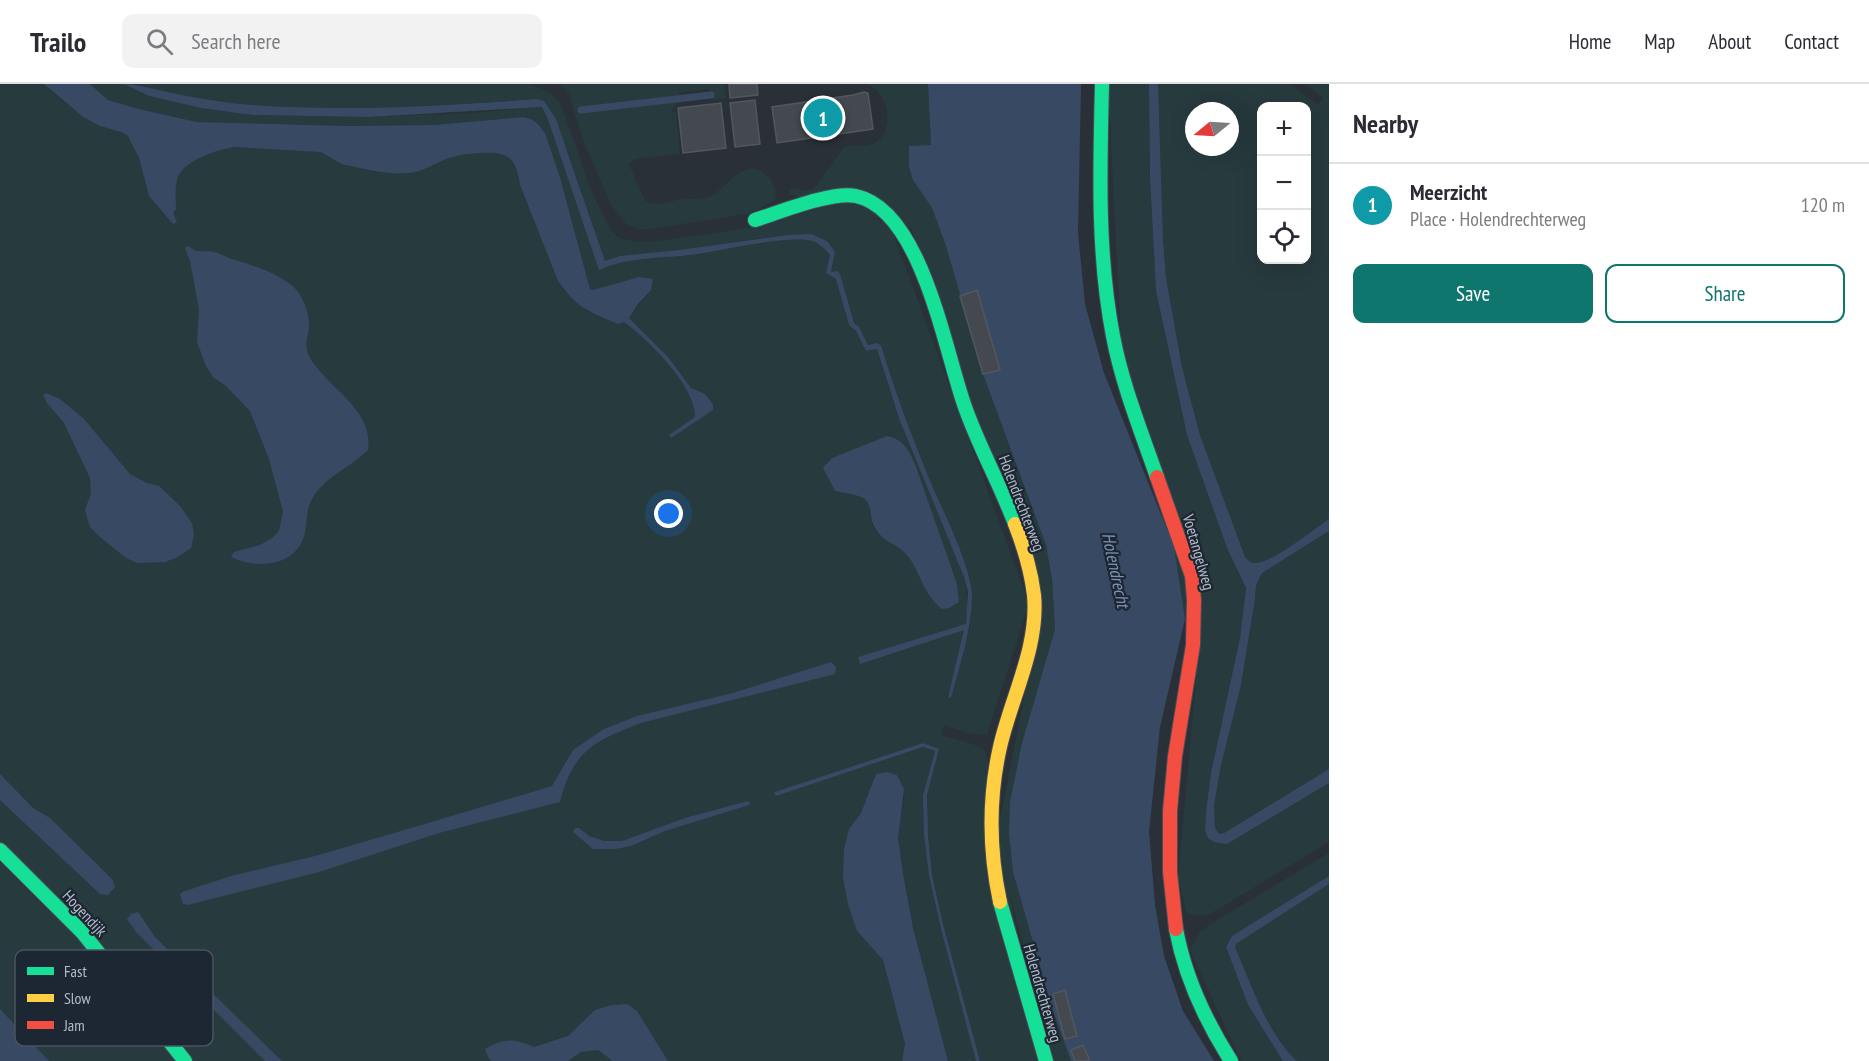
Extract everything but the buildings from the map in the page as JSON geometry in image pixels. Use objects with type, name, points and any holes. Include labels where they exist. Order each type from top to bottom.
[{"type":"street","name":"Voetangelweg","points":[[1102,84],[1100,179],[1102,259],[1113,337],[1129,396],[1192,576],[1196,603],[1195,642],[1175,756],[1169,823],[1170,873],[1176,934],[1190,984],[1217,1039],[1231,1061]]},
{"type":"street","name":"Holendrechterweg","points":[[755,220],[838,195],[857,196],[876,205],[894,221],[909,240],[924,276],[965,408],[1027,556],[1034,597],[1032,629],[1026,661],[1000,746],[993,784],[990,820],[992,858],[1000,901],[1046,1061]]},
{"type":"street","name":"Hogendijk","points":[[0,850],[82,932],[96,950]]},
{"type":"street","name":"Hogendijk","points":[[173,1046],[185,1061]]},
{"type":"green space","points":[[0,84],[44,84],[84,117],[126,135],[135,148],[153,200],[168,216],[173,213],[176,184],[183,169],[204,156],[234,147],[320,152],[345,165],[393,173],[423,170],[462,155],[497,153],[503,155],[513,162],[516,168],[520,185],[558,281],[564,290],[588,312],[618,324],[632,313],[651,290],[590,289],[560,177],[545,133],[538,124],[523,117],[434,125],[348,126],[197,122],[108,100],[90,84],[124,84],[149,96],[201,108],[252,115],[369,117],[471,113],[542,107],[599,269],[623,262],[686,256],[773,241],[801,240],[812,241],[820,245],[830,255],[826,273],[836,279],[849,325],[856,331],[866,351],[877,349],[900,421],[964,577],[967,592],[966,622],[949,698],[970,627],[970,580],[904,419],[881,345],[877,343],[868,345],[859,327],[854,323],[841,277],[831,273],[835,252],[812,234],[762,238],[632,255],[605,261],[569,155],[544,101],[537,99],[397,107],[292,107],[197,99],[139,84],[528,84],[547,91],[561,105],[592,192],[614,234],[622,239],[640,242],[660,241],[756,227],[836,203],[890,225],[1029,603],[987,735],[971,734],[944,725],[941,735],[972,744],[986,752],[1039,1061],[980,1061],[932,875],[927,795],[939,749],[923,743],[865,765],[923,747],[935,751],[923,795],[924,835],[929,876],[976,1061],[948,1061],[917,952],[905,895],[898,834],[905,795],[876,774],[861,813],[849,829],[843,878],[848,904],[857,931],[883,960],[905,1044],[902,1061],[0,1061]],"holes":[[[887,437],[936,604],[909,556],[878,534],[872,524],[866,500],[835,491],[832,458]]]},
{"type":"green space","points":[[560,84],[724,84],[726,98],[712,100],[709,89],[679,92],[680,102],[673,107],[671,113],[676,112],[680,154],[635,159],[629,164],[640,190],[646,201],[653,204],[683,199],[704,199],[716,193],[735,176],[749,169],[757,170],[770,179],[776,199],[752,213],[651,229],[639,229],[626,224],[611,205],[584,143],[569,94]]},
{"type":"green space","points":[[865,84],[928,84],[931,145],[913,180],[932,208],[946,246],[983,374],[1046,545],[1052,579],[1055,629],[1022,743],[1009,834],[1013,872],[1051,1005],[1071,1061],[1053,1061],[996,839],[1039,622],[911,228],[789,194],[790,190],[814,189],[844,147],[872,144],[882,136],[886,128],[887,110],[879,93],[873,87]]},
{"type":"green space","points":[[1108,84],[1149,84],[1150,178],[1156,291],[1187,435],[1227,548],[1246,588],[1240,638],[1211,773],[1205,830],[1214,842],[1280,812],[1329,783],[1329,842],[1212,913],[1202,915],[1186,912],[1178,877],[1197,670],[1121,340]]},
{"type":"green space","points":[[1158,84],[1290,84],[1318,105],[1323,98],[1305,84],[1329,84],[1329,519],[1282,552],[1263,562],[1253,563],[1245,557],[1200,435],[1182,367],[1166,278]]},
{"type":"green space","points":[[1329,531],[1329,769],[1219,834],[1215,828],[1214,806],[1221,765],[1241,685],[1256,585],[1262,573]]},
{"type":"green space","points":[[1329,853],[1329,876],[1226,947],[1248,1005],[1283,1061],[1241,1061],[1190,950],[1200,932],[1209,925]]},
{"type":"green space","points":[[1329,884],[1329,1061],[1297,1061],[1286,1050],[1268,1022],[1235,947],[1236,944]]},
{"type":"water","points":[[44,84],[90,84],[108,100],[197,122],[348,126],[434,125],[523,117],[531,119],[545,133],[560,177],[590,289],[639,277],[653,279],[651,290],[629,318],[668,357],[691,388],[705,394],[713,404],[713,410],[671,438],[669,435],[695,417],[688,392],[657,351],[634,329],[624,322],[618,324],[591,312],[565,290],[558,281],[520,185],[516,168],[509,158],[503,155],[475,153],[462,155],[418,171],[393,173],[345,165],[320,152],[227,148],[196,160],[183,169],[177,179],[176,209],[173,213],[177,222],[173,224],[149,196],[139,158],[128,136],[83,117]]},
{"type":"water","points":[[124,84],[221,102],[289,107],[395,107],[537,99],[544,101],[556,119],[605,261],[620,256],[788,235],[812,234],[828,242],[835,252],[831,272],[838,271],[854,323],[859,327],[868,345],[877,343],[881,345],[911,432],[967,569],[972,595],[970,621],[951,698],[948,697],[964,630],[860,664],[858,657],[966,624],[968,592],[964,577],[900,421],[877,349],[866,351],[856,331],[849,325],[836,279],[826,273],[830,255],[820,245],[812,241],[801,240],[773,241],[698,254],[623,262],[599,270],[542,107],[369,117],[252,115],[201,108],[149,96]]},
{"type":"water","name":"Holendrecht","points":[[928,84],[1081,84],[1078,233],[1085,304],[1104,373],[1174,547],[1185,619],[1160,727],[1149,832],[1155,905],[1164,956],[1183,1011],[1214,1061],[1071,1061],[1051,1005],[1013,872],[1009,834],[1010,802],[1022,743],[1055,629],[1052,579],[1046,545],[983,374],[946,246],[932,208],[913,180],[909,167],[909,146],[931,145]]},
{"type":"water","points":[[1149,84],[1158,84],[1166,278],[1182,367],[1200,435],[1245,557],[1254,563],[1272,558],[1329,519],[1329,531],[1262,573],[1256,585],[1241,685],[1221,765],[1214,806],[1215,828],[1219,834],[1224,833],[1329,769],[1329,783],[1227,844],[1214,842],[1208,838],[1205,830],[1206,811],[1211,773],[1240,638],[1246,588],[1227,548],[1187,435],[1156,291],[1150,178]]},
{"type":"water","points":[[188,246],[197,251],[214,252],[264,270],[294,287],[301,296],[308,313],[306,348],[309,356],[317,368],[356,410],[364,422],[368,435],[368,450],[324,484],[312,499],[308,508],[305,534],[298,548],[291,555],[272,563],[251,563],[231,557],[234,552],[260,545],[272,538],[279,531],[283,511],[269,459],[250,411],[226,386],[213,377],[197,342],[199,309],[190,261],[185,248]]},
{"type":"water","points":[[46,393],[60,399],[84,419],[130,474],[147,483],[159,486],[180,506],[192,523],[194,535],[191,548],[165,562],[137,563],[126,558],[90,527],[85,510],[91,493],[90,478],[64,423],[47,403],[43,395]]},
{"type":"water","points":[[887,436],[893,437],[905,446],[915,464],[957,584],[959,602],[949,608],[942,609],[935,602],[924,587],[909,557],[878,533],[866,501],[863,498],[835,491],[823,468],[832,458]]},
{"type":"water","points":[[831,662],[836,667],[835,674],[641,723],[598,742],[579,759],[565,785],[560,802],[439,833],[319,872],[188,905],[183,904],[180,895],[182,892],[231,876],[315,856],[552,786],[573,750],[604,729],[637,716],[733,693]]},
{"type":"water","points":[[923,743],[939,749],[927,795],[932,875],[980,1061],[976,1061],[929,876],[924,835],[923,795],[935,751],[923,747],[776,796],[774,794]]},
{"type":"water","points":[[887,772],[897,775],[904,789],[898,838],[903,874],[913,928],[948,1061],[902,1061],[905,1044],[883,960],[857,931],[848,904],[843,878],[844,850],[849,829],[861,813],[876,774]]},
{"type":"water","points":[[0,774],[33,808],[50,818],[112,879],[115,887],[108,895],[100,894],[0,800]]},
{"type":"water","points":[[748,801],[749,805],[665,831],[631,846],[615,849],[593,849],[573,832],[575,828],[579,828],[589,836],[604,841],[622,841],[685,818]]},
{"type":"water","points":[[1329,876],[1329,884],[1236,944],[1235,947],[1268,1022],[1286,1050],[1297,1061],[1283,1061],[1248,1005],[1226,947],[1232,936]]},
{"type":"water","points":[[138,912],[155,937],[168,950],[154,950],[127,919],[131,914]]},
{"type":"water","points":[[213,994],[282,1061],[265,1061],[213,1009]]},
{"type":"water","points":[[627,1004],[637,1011],[668,1061],[613,1061],[598,1050],[581,1052],[568,1061],[492,1061],[485,1049],[504,1041],[521,1042],[534,1047],[568,1036],[595,1010]]},
{"type":"water","points":[[0,1009],[15,1025],[15,1046],[35,1046],[49,1061],[0,1061]]},
{"type":"waterway","points":[[581,110],[711,95]]},
{"type":"traffic: fast","points":[[1102,84],[1101,210],[1108,305],[1121,372],[1157,477]]},
{"type":"traffic: fast","points":[[755,220],[806,203],[846,195],[856,196],[879,207],[898,227],[914,254],[928,286],[965,407],[1015,524]]},
{"type":"traffic: fast","points":[[0,850],[82,932],[96,950]]},
{"type":"traffic: fast","points":[[1000,902],[1046,1061]]},
{"type":"traffic: fast","points":[[1176,929],[1185,965],[1197,998],[1231,1061]]},
{"type":"traffic: fast","points":[[173,1046],[185,1061]]},
{"type":"traffic: slow","points":[[1000,902],[992,844],[993,786],[1000,747],[1028,653],[1034,614],[1031,577],[1015,524]]},
{"type":"traffic: jam","points":[[1157,477],[1192,576],[1194,600],[1193,645],[1175,756],[1170,811],[1170,872],[1176,929]]},
{"type":"place","name":"Meerzicht","points":[[823,118]]}]
